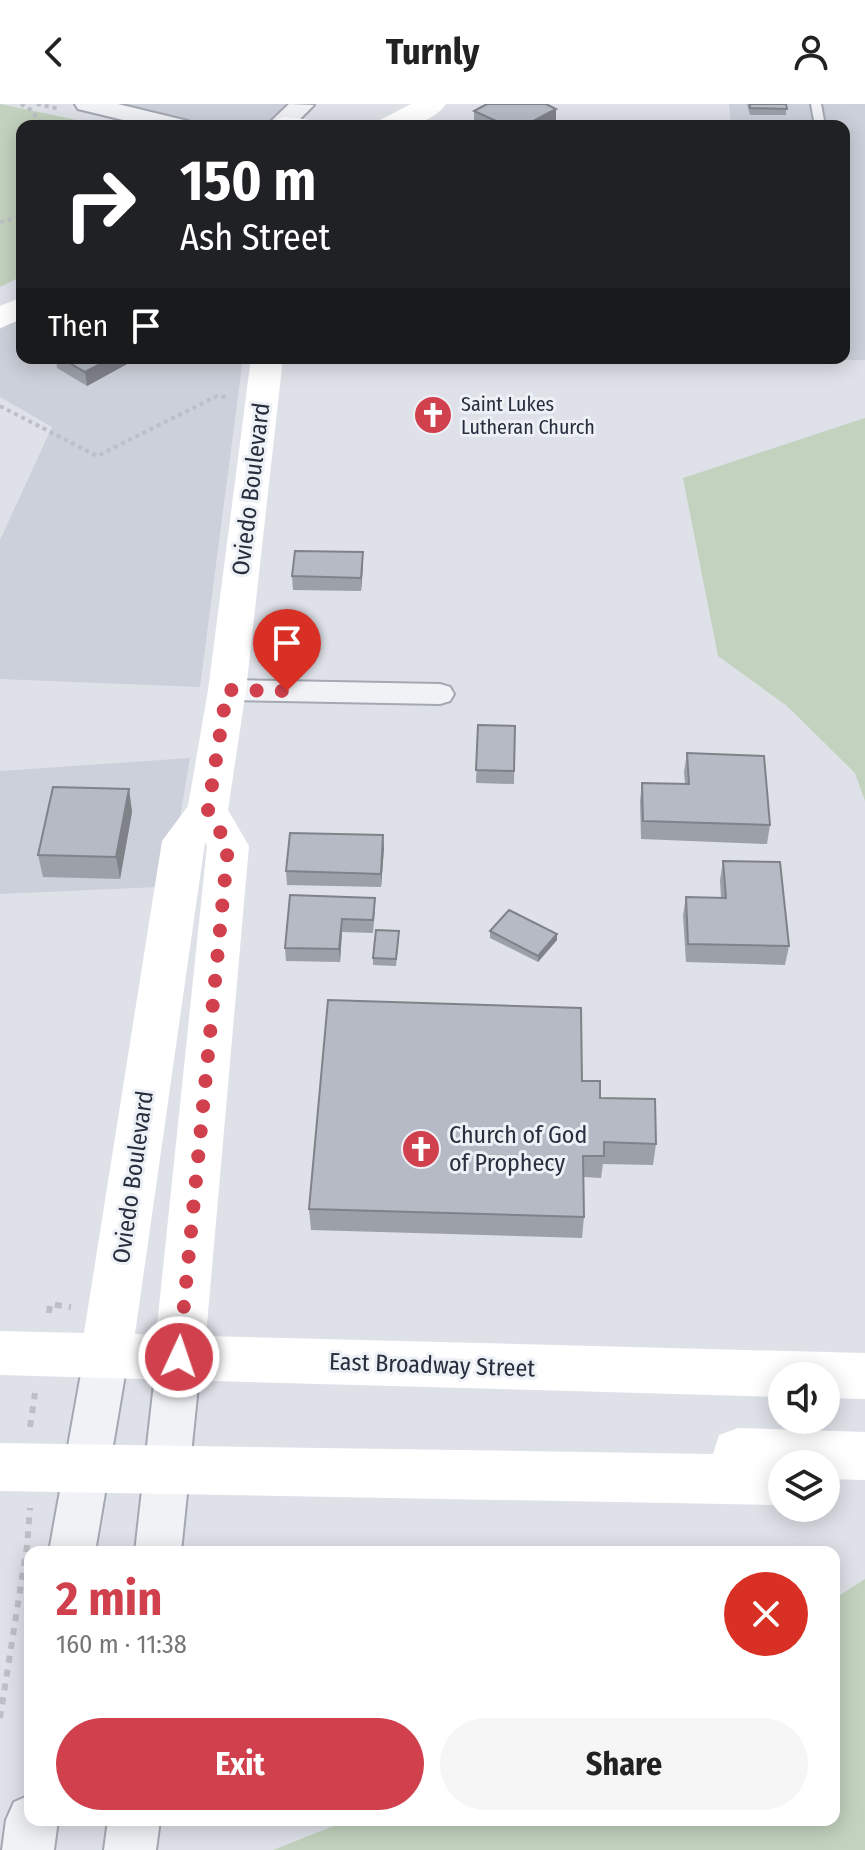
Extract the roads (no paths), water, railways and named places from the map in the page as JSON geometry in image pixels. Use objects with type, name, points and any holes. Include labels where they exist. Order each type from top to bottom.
[{"type":"main road","points":[[401,120],[432,104]]},
{"type":"main road","name":"Oviedo Boulevard","points":[[106,1357],[183,841],[208,810],[227,690],[266,364]]},
{"type":"main road","points":[[179,1357],[228,846],[208,810]]},
{"type":"main road","name":"East Broadway Street","points":[[0,1353],[865,1376]]},
{"type":"main road","points":[[442,1473],[513,1444],[865,1456]]},
{"type":"main road","points":[[15,1486],[84,1469],[768,1480]]},
{"type":"main road","points":[[840,1480],[865,1481]]},
{"type":"street","points":[[87,104],[154,120]]},
{"type":"street","points":[[285,120],[302,104]]},
{"type":"street","points":[[227,690],[440,694]]},
{"type":"street","name":"Oviedo Boulevard","points":[[73,1546],[106,1357]]},
{"type":"street","points":[[159,1546],[179,1357]]},
{"type":"street","points":[[28,1850],[31,1826]]},
{"type":"street","points":[[130,1850],[133,1826]]},
{"type":"place","name":"Saint Lukes Lutheran Church","points":[[433,415]]},
{"type":"place","name":"Church of God of Prophecy","points":[[421,1149]]}]
